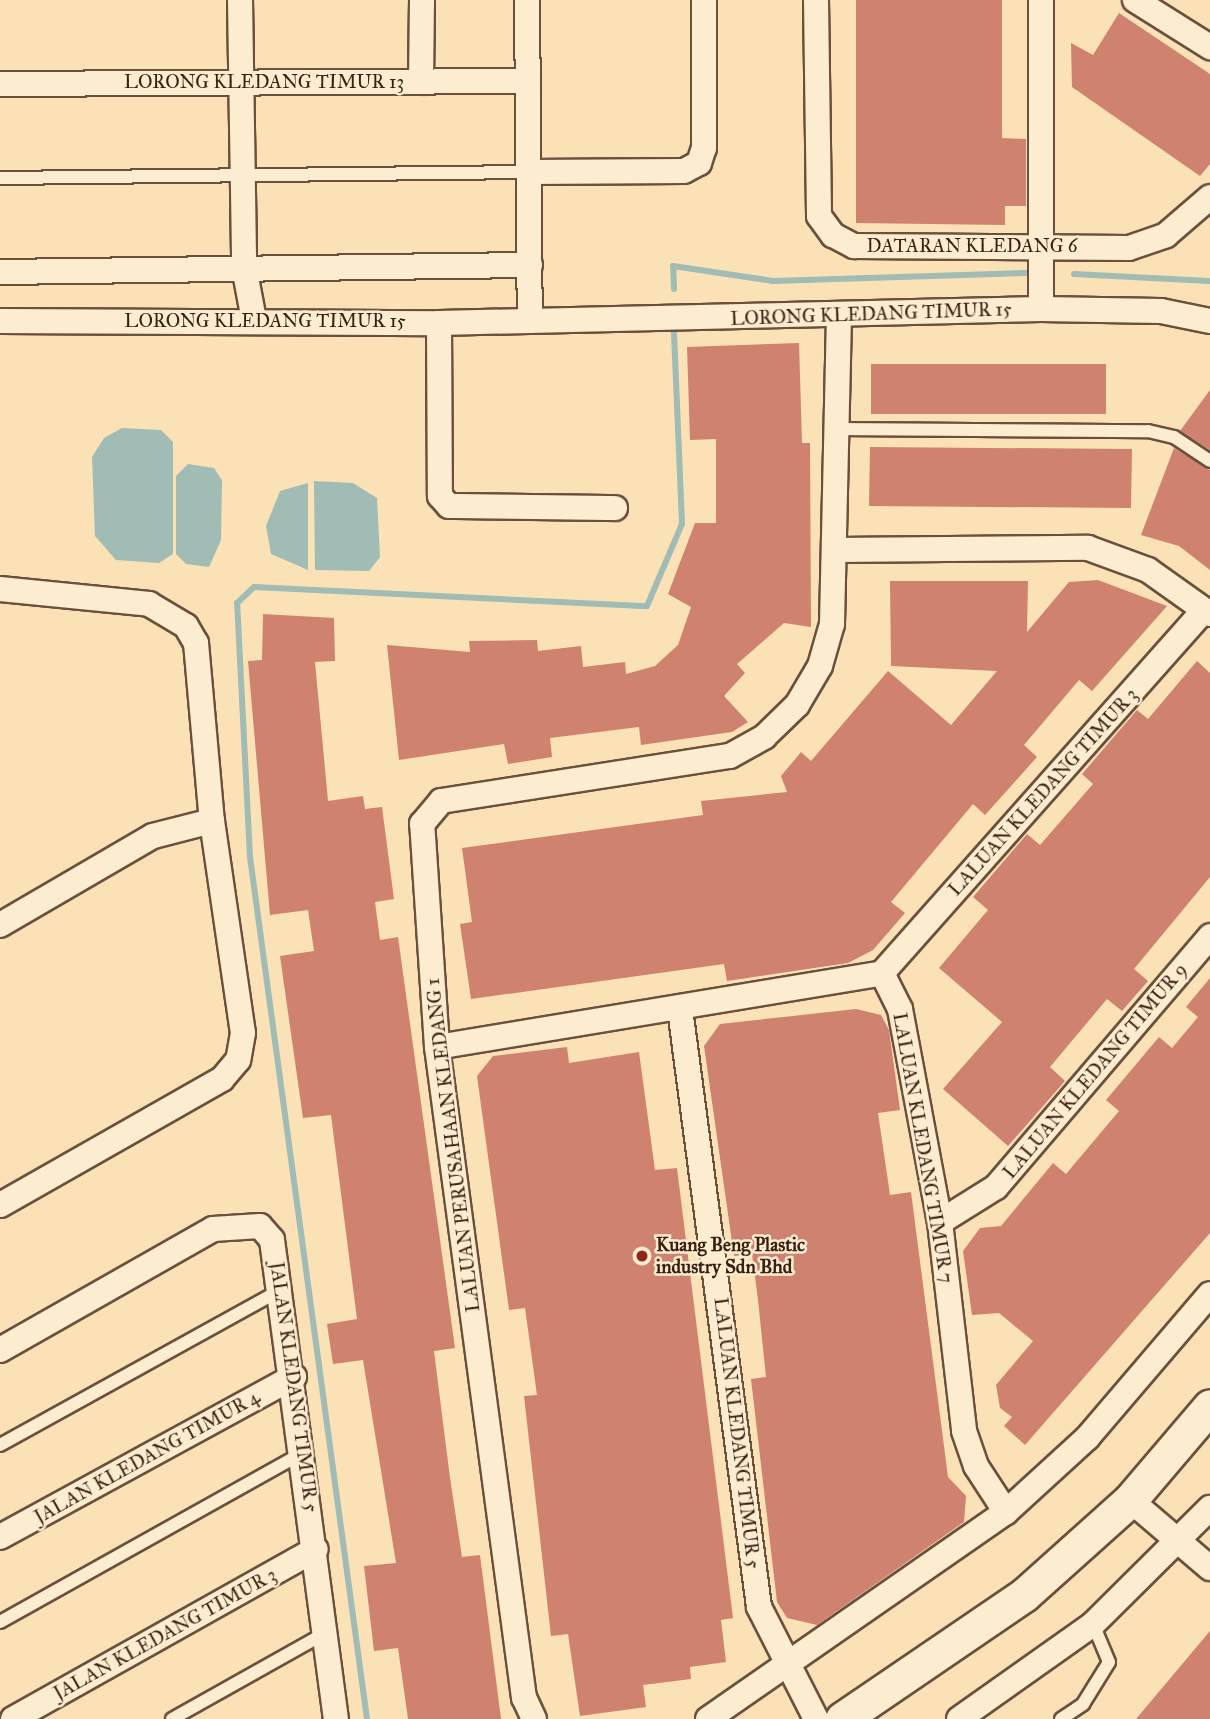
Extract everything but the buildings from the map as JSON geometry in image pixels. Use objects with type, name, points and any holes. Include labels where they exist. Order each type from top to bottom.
[{"type":"street","points":[[240,0],[244,267],[254,320]]},
{"type":"street","points":[[421,82],[422,0]]},
{"type":"street","points":[[527,0],[530,321]]},
{"type":"street","points":[[530,172],[684,172],[699,163],[704,148],[704,0]]},
{"type":"street","name":"DATARAN KLEDANG 6","points":[[816,0],[819,216],[833,235],[854,246],[1129,248],[1166,235],[1210,197]]},
{"type":"street","points":[[1041,0],[1044,247],[1041,309]]},
{"type":"street","points":[[1135,0],[1210,47]]},
{"type":"street","name":"LORONG KLEDANG TIMUR 13","points":[[0,84],[527,81]]},
{"type":"street","points":[[0,272],[530,265]]},
{"type":"street","name":"LORONG KLEDANG TIMUR 15","points":[[0,321],[254,320],[439,323],[839,317],[1041,309],[1161,311],[1210,321]]},
{"type":"street","name":"LALUAN PERUSAHAAN KLEDANG 1","points":[[534,1719],[524,1698],[438,1047],[422,824],[441,801],[730,756],[764,737],[797,705],[820,666],[832,624],[839,317]]},
{"type":"street","points":[[439,323],[440,496],[449,506],[615,508]]},
{"type":"street","points":[[835,550],[1088,548],[1148,570],[1207,612]]},
{"type":"street","points":[[0,589],[149,604],[186,626],[202,665],[212,821],[243,1033],[238,1060],[222,1079],[0,1205]]},
{"type":"street","name":"LALUAN KLEDANG TIMUR 3","points":[[882,974],[1207,612]]},
{"type":"street","points":[[0,925],[153,836],[212,821]]},
{"type":"street","name":"LALUAN KLEDANG TIMUR 9","points":[[940,1222],[996,1187],[1210,936]]},
{"type":"street","points":[[438,1047],[882,974]]},
{"type":"street","name":"LALUAN KLEDANG TIMUR 7","points":[[882,974],[900,1009],[940,1222],[964,1431],[976,1466],[1006,1512]]},
{"type":"street","name":"LALUAN KLEDANG TIMUR 5","points":[[680,1009],[759,1607],[816,1719]]},
{"type":"street","name":"JALAN KLEDANG TIMUR 5","points":[[0,1350],[213,1228],[240,1223],[260,1226],[272,1240],[281,1290],[305,1451],[336,1719]]},
{"type":"street","points":[[708,1719],[789,1668],[1006,1512],[1087,1438],[1210,1294]]},
{"type":"street","name":"JALAN KLEDANG TIMUR 4","points":[[0,1537],[294,1377]]},
{"type":"street","points":[[842,1719],[1024,1595],[1130,1500],[1210,1406]]},
{"type":"street","points":[[1130,1500],[1210,1568]]},
{"type":"street","points":[[959,1719],[1093,1624],[1180,1543],[1210,1508]]},
{"type":"street","name":"JALAN KLEDANG TIMUR 3","points":[[13,1719],[316,1549]]},
{"type":"lane","points":[[0,178],[530,172]]},
{"type":"lane","points":[[836,429],[1148,431],[1174,437],[1210,461]]},
{"type":"lane","points":[[0,1445],[281,1290]]},
{"type":"lane","points":[[0,1622],[305,1451]]},
{"type":"lane","points":[[1061,1719],[1083,1703],[1109,1662],[1093,1624]]},
{"type":"lane","points":[[172,1719],[328,1632]]},
{"type":"water","points":[[122,428],[161,430],[173,442],[173,554],[159,563],[116,560],[95,536],[92,457],[104,438]]},
{"type":"water","points":[[188,464],[214,468],[222,480],[221,540],[209,567],[186,564],[176,554],[176,476]]},
{"type":"water","points":[[314,481],[353,483],[377,498],[380,557],[369,571],[315,570]]},
{"type":"water","points":[[308,483],[308,570],[271,554],[266,526],[280,491]]},
{"type":"waterway","points":[[674,289],[673,266],[773,281],[1033,273]]},
{"type":"waterway","points":[[1074,274],[1210,281]]},
{"type":"waterway","points":[[367,1719],[250,857],[237,603],[254,587],[647,606],[682,524],[674,331]]},
{"type":"place","name":"Kuang Beng Plastic industry Sdn Bhd","points":[[642,1256]]}]
